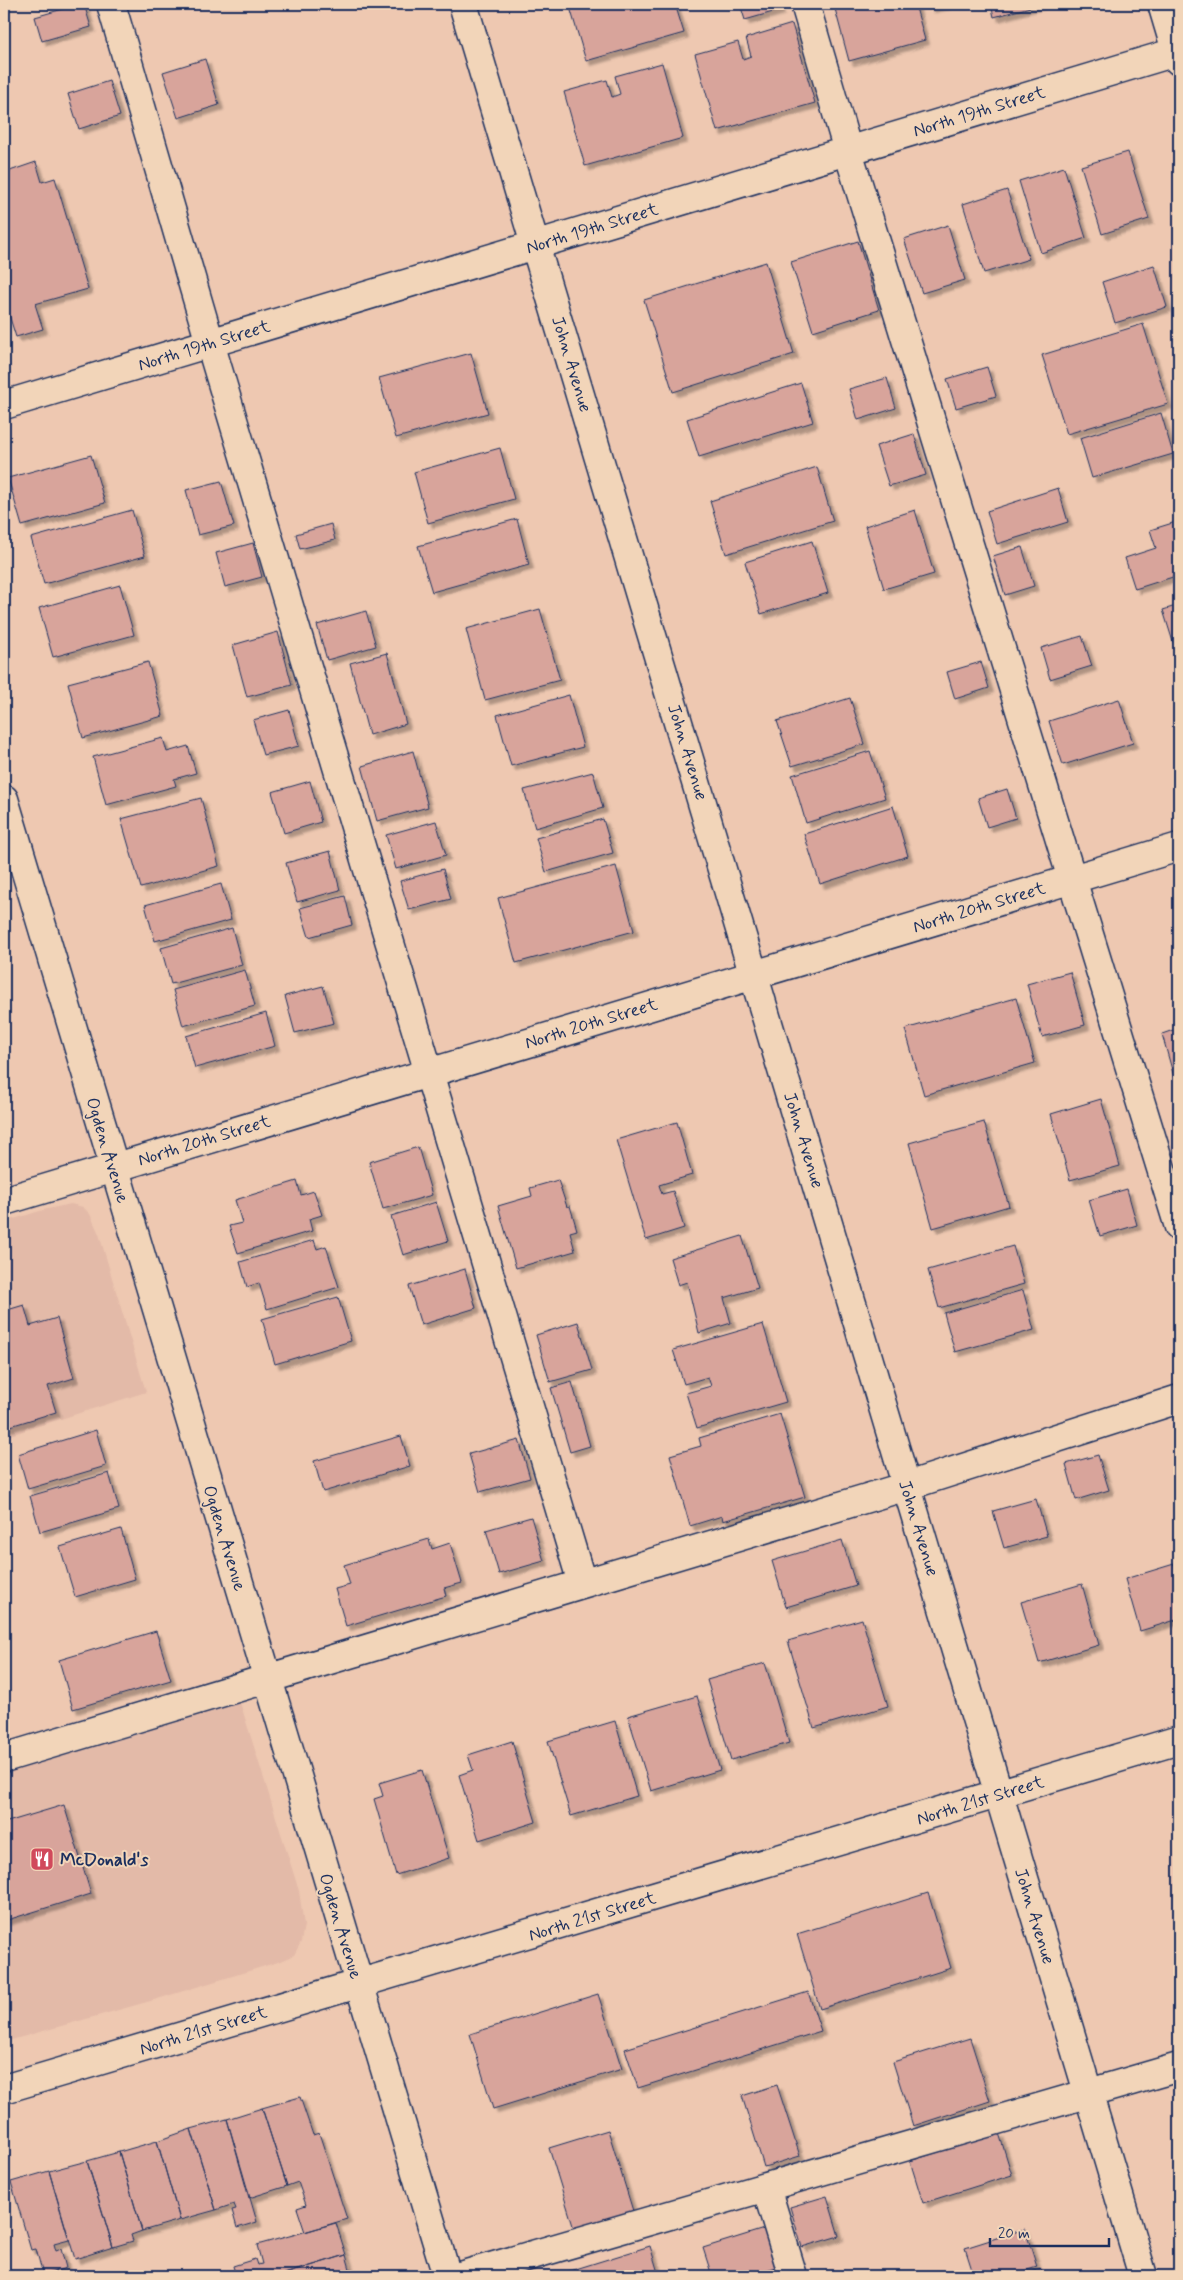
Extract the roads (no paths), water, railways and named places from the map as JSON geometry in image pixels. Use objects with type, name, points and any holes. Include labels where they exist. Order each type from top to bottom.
[{"type":"street","points":[[111,4],[210,343],[582,1583]]},
{"type":"street","name":"John Avenue","points":[[463,4],[537,244],[1143,2276]]},
{"type":"street","points":[[805,4],[848,151],[1179,1227]]},
{"type":"street","points":[[1162,4],[1178,54]]},
{"type":"street","name":"North 19th Street","points":[[4,405],[848,151],[1178,54]]},
{"type":"street","name":"Ogden Avenue","points":[[4,799],[113,1168],[447,2276]]},
{"type":"street","name":"North 20th Street","points":[[4,1201],[1179,847]]},
{"type":"street","points":[[4,1758],[266,1677],[907,1486],[1179,1399]]},
{"type":"street","name":"North 21st Street","points":[[4,2089],[1179,1740]]},
{"type":"street","points":[[460,2276],[1179,2067]]},
{"type":"street","points":[[766,2187],[793,2276]]},
{"type":"place","name":"McDonald's","points":[[42,1859]]}]
